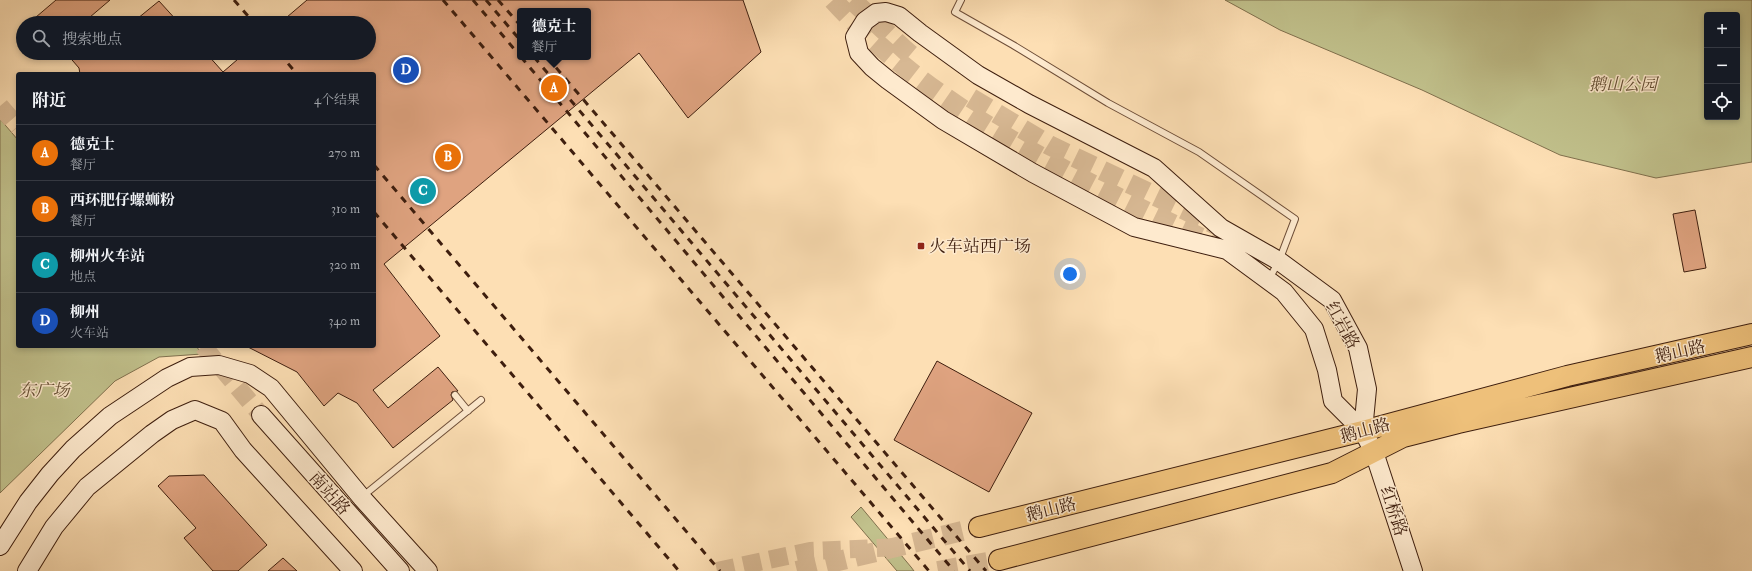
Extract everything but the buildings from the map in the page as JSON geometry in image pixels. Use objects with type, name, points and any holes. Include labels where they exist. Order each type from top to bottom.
[{"type":"main road","name":"鹅山路","points":[[979,527],[1363,431],[1567,376],[1752,334]]},
{"type":"main road","name":"鹅山路","points":[[999,560],[1332,473],[1403,437],[1458,423],[1752,357]]},
{"type":"street","name":"红岩路","points":[[1363,431],[1366,389],[1358,348],[1332,300],[1278,261],[1221,228],[1154,168],[1029,104],[978,75],[899,16],[886,12],[876,13],[865,21],[855,37],[860,53],[872,67],[888,80],[943,120],[1033,173],[1134,227],[1226,250],[1284,292],[1314,329],[1327,370],[1333,401],[1363,431],[1374,452]]},
{"type":"street","points":[[0,546],[28,502],[50,474],[73,449],[110,416],[167,378],[190,367],[219,365],[250,374],[271,388],[362,498],[428,571]]},
{"type":"street","points":[[27,571],[54,527],[87,487],[152,434],[172,420],[195,410],[222,421],[242,450],[353,571]]},
{"type":"street","name":"南站路","points":[[261,415],[400,571]]},
{"type":"street","name":"红桥路","points":[[1374,452],[1413,571]]},
{"type":"lane","points":[[961,0],[955,12],[1108,102],[1199,152],[1295,219],[1268,281]]},
{"type":"lane","points":[[455,395],[468,411]]},
{"type":"lane","points":[[362,498],[481,400]]},
{"type":"green space","name":"鹅山公园","points":[[1225,0],[1752,0],[1752,162],[1656,178],[1560,155],[1422,90],[1280,30]]},
{"type":"green space","name":"东广场","points":[[0,119],[16,138],[16,348],[198,348],[202,354],[159,357],[115,381],[0,493]]},
{"type":"green space","points":[[861,507],[914,571],[897,571],[851,517]]},
{"type":"tunnel","points":[[833,0],[873,40],[916,76],[962,109],[1010,139],[1060,167],[1212,243]]},
{"type":"tunnel","points":[[852,0],[917,60]]},
{"type":"tunnel","points":[[971,98],[1049,145],[1216,225]]},
{"type":"tunnel","points":[[0,106],[16,125]]},
{"type":"tunnel","points":[[205,348],[261,415]]},
{"type":"tunnel","points":[[797,571],[979,527]]},
{"type":"tunnel","points":[[717,571],[810,551],[901,547]]},
{"type":"tunnel","points":[[938,571],[999,560]]},
{"type":"railway","points":[[234,0],[248,16]]},
{"type":"railway","points":[[443,0],[929,571]]},
{"type":"railway","points":[[473,0],[517,52]]},
{"type":"railway","points":[[486,0],[517,36]]},
{"type":"railway","points":[[498,0],[517,22]]},
{"type":"railway","points":[[285,60],[295,72]]},
{"type":"railway","points":[[524,60],[954,571]]},
{"type":"railway","points":[[537,60],[970,571]]},
{"type":"railway","points":[[550,60],[986,571]]},
{"type":"railway","points":[[376,167],[720,571]]},
{"type":"railway","points":[[376,214],[679,571]]},
{"type":"place","name":"柳州","points":[[406,70]]},
{"type":"place","name":"德克士","points":[[554,88]]},
{"type":"place","name":"西环肥仔螺蛳粉","points":[[448,157]]},
{"type":"place","name":"柳州火车站","points":[[423,191]]},
{"type":"place","name":"火车站西广场","points":[[921,246]]}]
